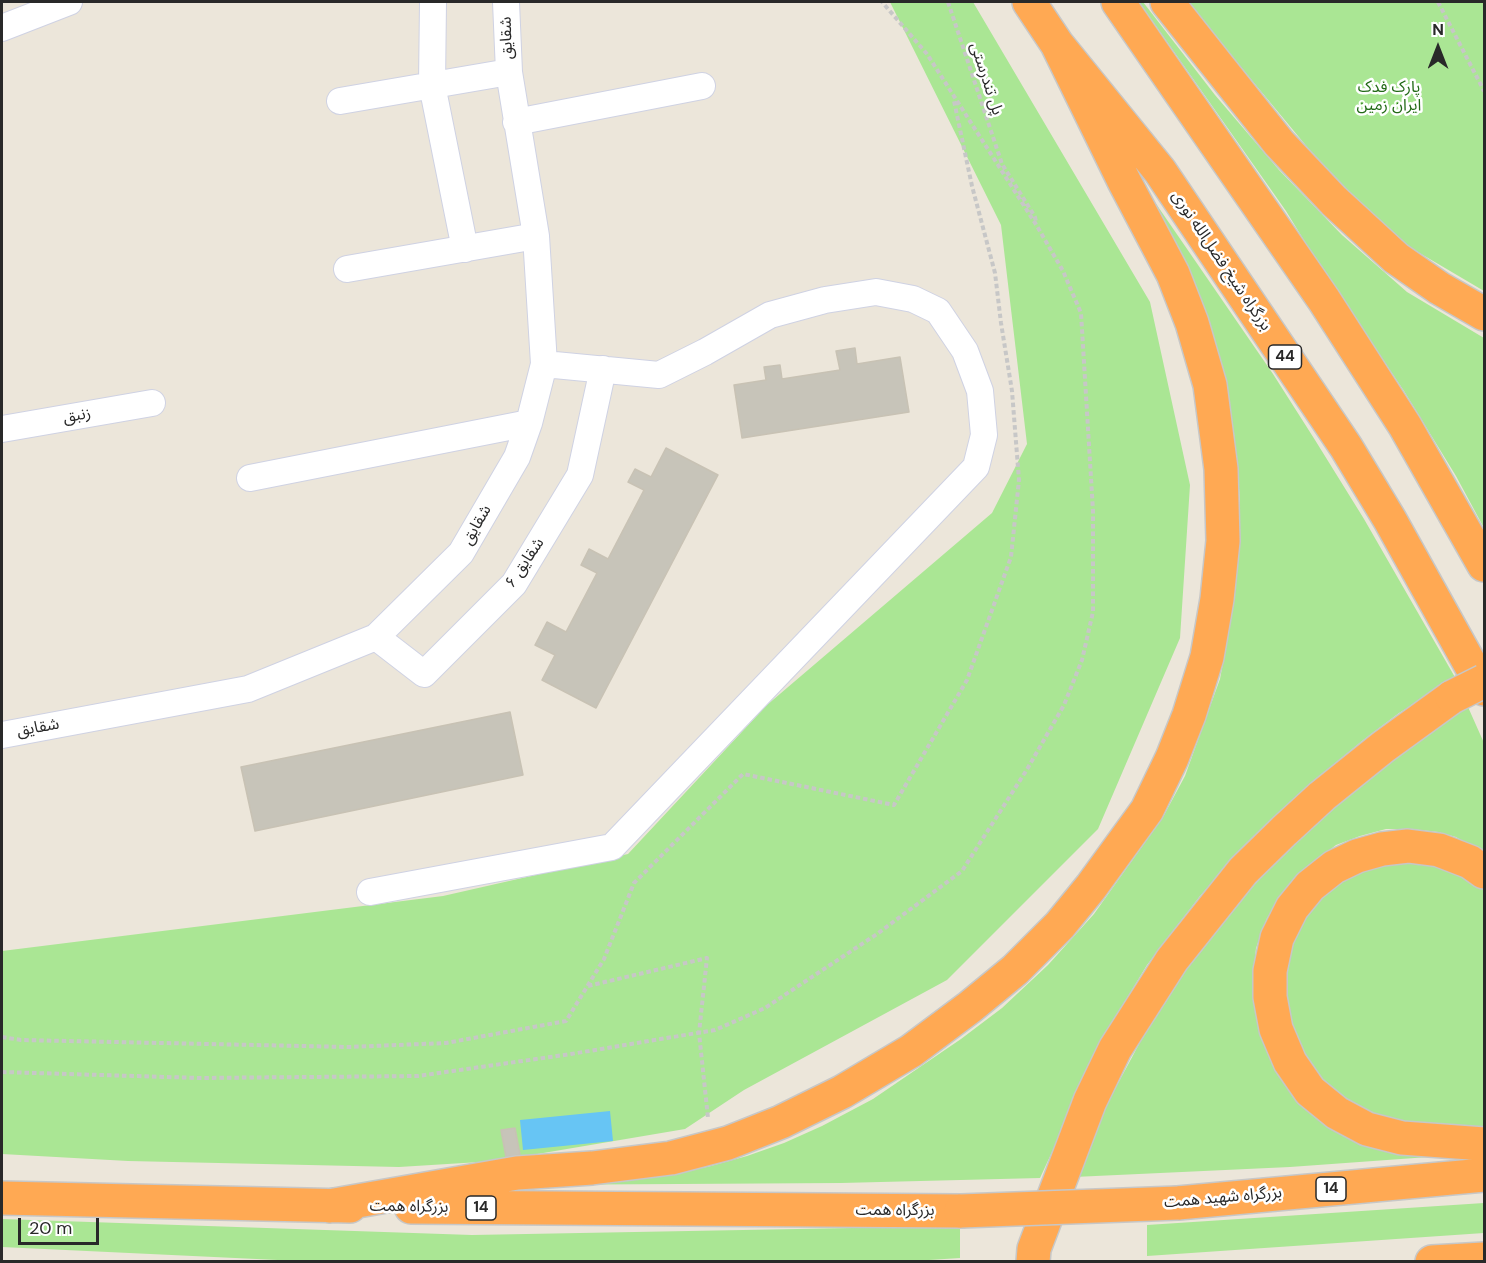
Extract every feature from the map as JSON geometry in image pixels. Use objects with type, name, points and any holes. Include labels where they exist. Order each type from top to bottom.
[{"type":"highway","name":"بزرگراه شیخ فضل‌الله نوری","points":[[1029,2],[1057,44],[1160,171],[1346,447],[1485,689]]},
{"type":"highway","points":[[1118,2],[1324,300],[1405,426],[1485,565]]},
{"type":"highway","points":[[1167,2],[1279,143],[1334,201],[1396,258],[1439,288],[1485,314]]},
{"type":"highway","points":[[329,1206],[517,1173],[592,1168],[671,1158],[728,1143],[812,1107],[842,1092],[911,1050],[970,1007],[1015,970],[1060,925],[1147,810],[1185,726],[1207,657],[1217,598],[1222,541],[1221,469],[1210,385],[1192,323],[1173,274],[1124,181],[1057,44]]},
{"type":"highway","points":[[1033,1262],[1034,1249],[1090,1101],[1115,1049],[1172,960],[1243,871],[1322,796],[1383,747],[1452,697],[1485,681]]},
{"type":"highway","points":[[1485,872],[1470,862],[1439,850],[1408,846],[1382,849],[1357,856],[1334,867],[1310,886],[1292,908],[1277,938],[1270,971],[1270,997],[1276,1029],[1290,1062],[1310,1091],[1337,1113],[1367,1129],[1402,1138],[1485,1144]]},
{"type":"highway","name":"بزرگراه شهید همت","points":[[961,1211],[1179,1203],[1485,1175]]},
{"type":"highway","name":"بزرگراه همت","points":[[2,1198],[329,1206],[961,1211]]},
{"type":"highway","points":[[1432,1262],[1485,1259]]},
{"type":"street","points":[[2,28],[41,6],[69,2]]},
{"type":"street","points":[[433,2],[432,85],[465,249]]},
{"type":"street","name":"شقایق","points":[[2,735],[248,689],[376,637],[461,553],[517,458],[529,423],[544,364],[536,236],[509,72],[506,2]]},
{"type":"street","points":[[340,101],[509,72]]},
{"type":"street","points":[[516,122],[702,86]]},
{"type":"street","points":[[347,269],[536,236]]},
{"type":"street","points":[[370,892],[612,847],[976,467],[984,435],[980,391],[965,351],[938,310],[913,299],[876,292],[825,300],[770,315],[659,375],[544,364]]},
{"type":"street","name":"شقایق ۶","points":[[376,637],[424,674],[514,584],[580,475],[603,369]]},
{"type":"street","name":"زنبق","points":[[2,429],[152,403]]},
{"type":"street","points":[[250,478],[529,423]]},
{"type":"path","points":[[2,1072],[200,1078],[418,1076],[715,1030],[765,1008],[877,934],[962,871],[1026,771],[1064,705],[1082,660],[1093,612],[1093,512],[1081,313],[1064,271],[927,54],[882,2]]},
{"type":"path","name":"پل تندرستی","points":[[948,2],[1002,164],[1035,217],[1037,226]]},
{"type":"path","points":[[1438,2],[1485,91]]},
{"type":"path","points":[[587,986],[707,958],[699,1033],[708,1128]]},
{"type":"green space","points":[[890,2],[973,2],[1150,302],[1190,485],[1180,638],[1098,829],[947,980],[744,1090],[685,1129],[496,1161],[399,1167],[128,1161],[2,1154],[2,951],[443,896],[628,854],[767,705],[992,513],[1027,444],[1001,225]]},
{"type":"green space","points":[[1139,2],[1143,2],[1215,95],[1279,170],[1342,235],[1407,292],[1484,338],[1484,528],[1456,476],[1404,391],[1321,268],[1286,211]]},
{"type":"green space","name":"پارک فدک ایران زمین","points":[[1189,2],[1484,2],[1484,291],[1406,245],[1337,183]]},
{"type":"green space","points":[[1141,182],[1273,374],[1315,440],[1364,519],[1456,679],[1399,713],[1308,786],[1249,841],[1200,896],[1147,965],[1110,1026],[1040,1178],[841,1183],[515,1185],[650,1176],[707,1167],[784,1143],[873,1099],[1002,1008],[1048,965],[1094,914],[1163,817],[1185,776],[1220,679],[1239,554],[1240,499],[1234,433],[1208,320]]},
{"type":"green space","points":[[1468,707],[1484,743],[1484,854],[1456,837],[1411,829],[1386,829],[1336,845],[1294,878],[1267,918],[1256,948],[1253,978],[1254,998],[1264,1043],[1272,1064],[1300,1101],[1484,1153],[1290,1167],[1074,1177],[1101,1115],[1152,1020],[1180,975],[1226,915],[1279,859],[1343,798],[1407,747]]},
{"type":"green space","points":[[1393,859],[1433,861],[1476,881],[1484,891],[1484,1136],[1405,1128],[1352,1107],[1314,1075],[1288,1025],[1286,968],[1295,935],[1307,912],[1330,888],[1355,871]]},
{"type":"green space","points":[[1484,1203],[1484,1233],[1147,1256],[1147,1225]]},
{"type":"green space","points":[[2,1219],[472,1235],[960,1226],[960,1258],[898,1262],[320,1262],[2,1247]]},
{"type":"water","points":[[610,1111],[613,1141],[523,1150],[520,1120]]},
{"type":"building","points":[[855,348],[857,364],[900,357],[909,412],[742,438],[734,385],[766,380],[764,367],[780,365],[782,379],[840,370],[836,351]]},
{"type":"building","points":[[666,448],[718,475],[596,708],[542,680],[555,655],[535,645],[547,622],[566,632],[597,573],[581,565],[589,549],[608,559],[644,490],[628,482],[635,469],[651,477]]},
{"type":"building","points":[[510,712],[523,775],[255,831],[241,767]]},
{"type":"building","points":[[515,1128],[520,1155],[506,1157],[501,1130]]}]
